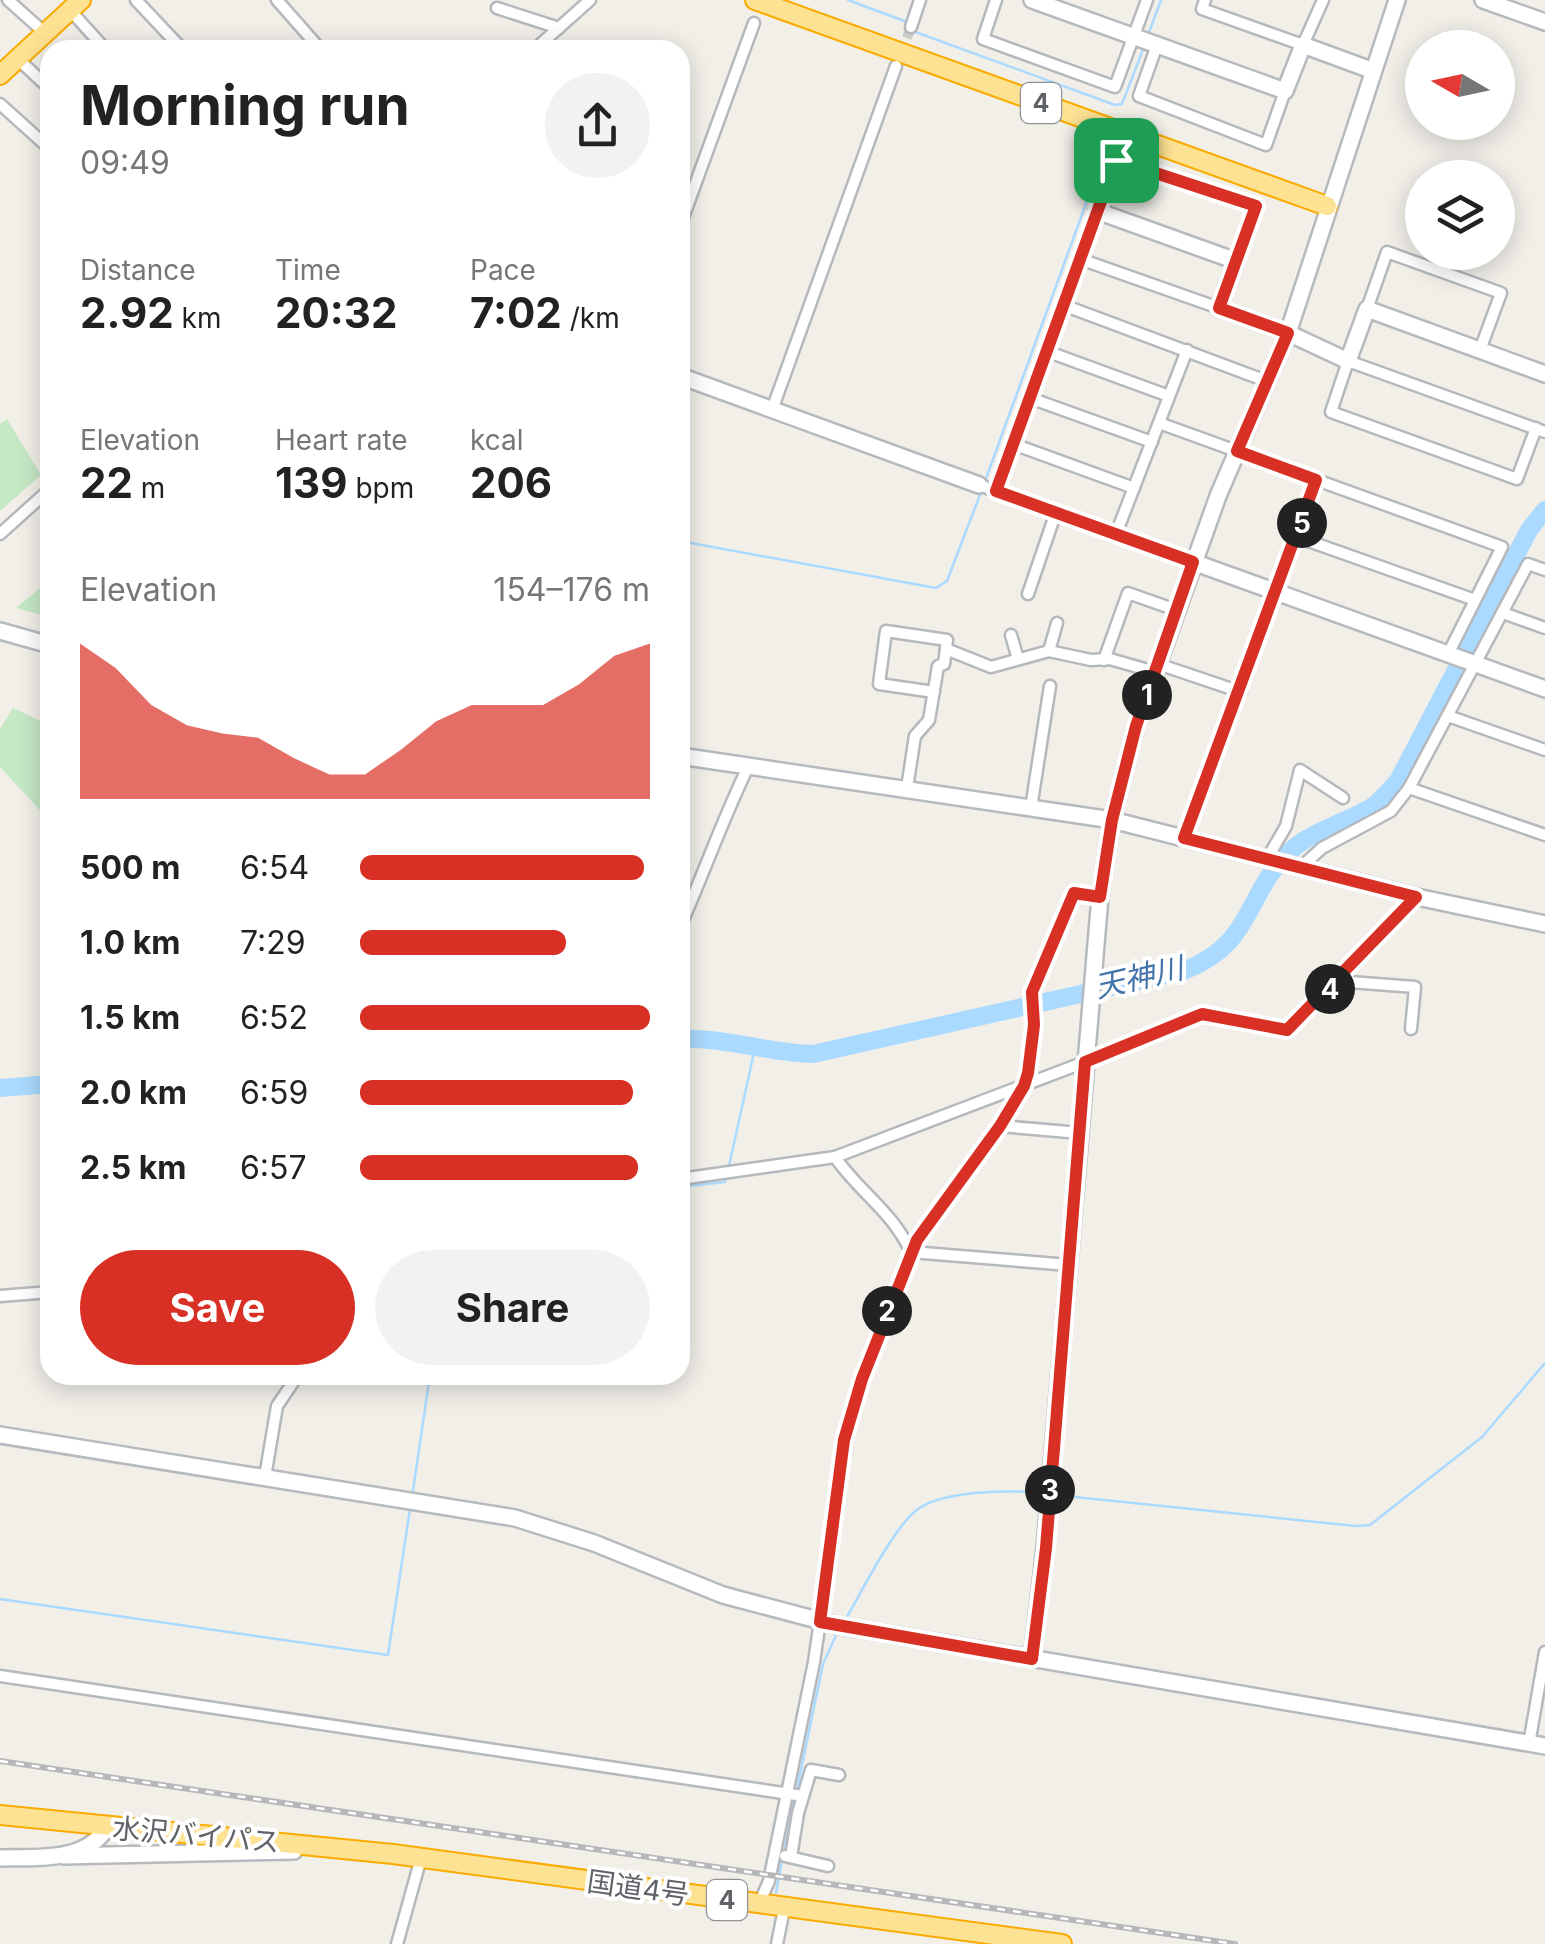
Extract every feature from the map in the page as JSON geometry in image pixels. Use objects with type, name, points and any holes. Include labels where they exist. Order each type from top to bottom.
[{"type":"highway","name":"4","points":[[755,0],[1327,206]]},
{"type":"highway","points":[[0,75],[76,5]]},
{"type":"highway","name":"水沢バイパス","points":[[0,1815],[393,1854]]},
{"type":"highway","name":"国道4号","points":[[393,1854],[1062,1944]]},
{"type":"street","points":[[8,0],[46,34]]},
{"type":"street","points":[[136,0],[173,40]]},
{"type":"street","points":[[277,0],[313,40]]},
{"type":"street","points":[[545,40],[590,0]]},
{"type":"street","points":[[911,26],[920,0]]},
{"type":"street","points":[[996,0],[983,39],[1116,88],[1147,0]]},
{"type":"street","points":[[1032,0],[1285,91]]},
{"type":"street","points":[[1206,0],[1202,8],[1372,70]]},
{"type":"street","points":[[1157,45],[1139,96],[1266,145],[1302,44],[1323,0]]},
{"type":"street","points":[[1032,1659],[1046,1548],[1092,978],[1112,820],[1136,726],[1176,610],[1237,451],[1288,333],[1396,0]]},
{"type":"street","points":[[1483,0],[1545,22]]},
{"type":"street","points":[[76,5],[99,40]]},
{"type":"street","points":[[497,8],[559,28]]},
{"type":"street","points":[[690,199],[754,23]]},
{"type":"street","points":[[18,58],[40,79]]},
{"type":"street","points":[[772,410],[896,66]]},
{"type":"street","points":[[0,104],[40,140]]},
{"type":"street","points":[[987,488],[1013,444],[1116,160],[1256,206],[1219,308]]},
{"type":"street","points":[[1097,211],[1236,262]]},
{"type":"street","points":[[1080,259],[1288,333],[1348,361],[1540,430],[1517,479],[1331,412],[1348,361],[1387,252],[1500,293],[1480,350]]},
{"type":"street","points":[[1063,305],[1270,382]]},
{"type":"street","points":[[1367,309],[1545,374]]},
{"type":"street","points":[[1116,534],[1187,350]]},
{"type":"street","points":[[1046,352],[1169,396]]},
{"type":"street","points":[[690,380],[1545,689]]},
{"type":"street","points":[[1030,398],[1152,442]]},
{"type":"street","points":[[1159,423],[1502,547],[1448,654]]},
{"type":"street","points":[[1013,444],[1134,488]]},
{"type":"street","points":[[1184,838],[1316,480]]},
{"type":"street","points":[[0,534],[40,498]]},
{"type":"street","points":[[1028,594],[1056,512]]},
{"type":"street","points":[[1297,537],[1475,600]]},
{"type":"street","points":[[1300,868],[1322,848],[1392,811],[1409,788],[1528,564],[1545,570]]},
{"type":"street","points":[[1104,660],[1128,593],[1176,610]]},
{"type":"street","points":[[1502,613],[1545,628]]},
{"type":"street","points":[[1049,651],[1058,623]]},
{"type":"street","points":[[0,631],[40,642]]},
{"type":"street","points":[[907,788],[914,736],[929,720],[934,692],[938,666],[944,664],[947,640],[886,631],[879,684],[934,692]]},
{"type":"street","points":[[1011,635],[1018,659]]},
{"type":"street","points":[[946,649],[991,666],[1049,651],[1156,668],[1241,692]]},
{"type":"street","points":[[1032,808],[1050,686]]},
{"type":"street","points":[[1448,716],[1545,750]]},
{"type":"street","points":[[690,757],[1112,820],[1416,897],[1544,921]]},
{"type":"street","points":[[690,904],[721,822],[749,765]]},
{"type":"street","points":[[1267,859],[1286,826],[1300,770],[1342,798]]},
{"type":"street","points":[[1409,788],[1545,836]]},
{"type":"street","points":[[758,1904],[783,1856],[850,1416],[911,1252],[1024,1086],[1034,1025],[1032,992],[1074,893],[1100,897]]},
{"type":"street","points":[[690,1177],[834,1157],[1202,1014],[1287,1030],[1416,897]]},
{"type":"street","points":[[1337,981],[1416,988],[1411,1029]]},
{"type":"street","points":[[1000,1126],[1080,1133]]},
{"type":"street","points":[[834,1157],[852,1182],[898,1226],[911,1252]]},
{"type":"street","points":[[911,1252],[1069,1265]]},
{"type":"street","points":[[0,1296],[40,1293]]},
{"type":"street","points":[[265,1477],[276,1406],[291,1385]]},
{"type":"street","points":[[0,1436],[514,1518],[594,1544],[723,1595],[820,1622],[1537,1745],[1545,1652]]},
{"type":"street","points":[[0,1676],[794,1794]]},
{"type":"street","points":[[783,1856],[794,1794],[812,1770],[839,1775]]},
{"type":"street","points":[[63,1856],[101,1838],[108,1826]]},
{"type":"street","points":[[0,1858],[212,1851],[393,1854]]},
{"type":"street","points":[[783,1856],[828,1866]]},
{"type":"street","points":[[397,1944],[421,1858]]},
{"type":"street","points":[[778,1944],[784,1908]]},
{"type":"green space","points":[[7,419],[40,476],[0,511],[0,424]]},
{"type":"green space","points":[[40,588],[40,614],[16,608]]},
{"type":"green space","points":[[13,708],[40,721],[40,810],[0,767],[0,729]]},
{"type":"waterway","points":[[848,0],[907,22]]},
{"type":"waterway","points":[[1148,35],[1161,0]]},
{"type":"waterway","points":[[910,30],[1115,105],[1122,104],[1144,47]]},
{"type":"waterway","points":[[984,484],[1108,143]]},
{"type":"waterway","points":[[690,543],[936,588],[947,581],[981,492]]},
{"type":"waterway","name":"天神川","points":[[690,1039],[813,1054],[1183,971],[1207,959],[1237,931],[1266,881],[1294,848],[1370,808],[1398,781],[1529,530],[1545,510]]},
{"type":"waterway","points":[[729,1166],[755,1048]]},
{"type":"waterway","name":"天神川","points":[[0,1088],[40,1085]]},
{"type":"waterway","points":[[690,1186],[726,1179]]},
{"type":"waterway","points":[[1055,1495],[1370,1525],[1482,1437],[1545,1363]]},
{"type":"waterway","points":[[412,1497],[429,1385]]},
{"type":"waterway","points":[[844,1622],[888,1545],[918,1509],[961,1495],[1042,1493]]},
{"type":"waterway","points":[[0,1599],[388,1655],[410,1509]]},
{"type":"waterway","points":[[797,1789],[823,1664],[837,1633]]},
{"type":"waterway","points":[[784,1853],[795,1797]]},
{"type":"waterway","points":[[776,1893],[782,1860]]},
{"type":"tunnel","points":[[896,66],[911,27]]},
{"type":"railway","points":[[0,1761],[1235,1944]]},
{"type":"route","points":[[1116,160],[1256,206],[1219,308],[1288,333],[1237,451],[1316,480],[1184,838],[1416,897],[1287,1030],[1202,1014],[1085,1062],[1046,1548],[1032,1659],[820,1622],[844,1440],[862,1379],[917,1240],[1000,1126],[1024,1086],[1034,1025],[1032,992],[1074,893],[1100,897],[1112,820],[1136,726],[1193,562],[996,491],[1116,160]]}]
